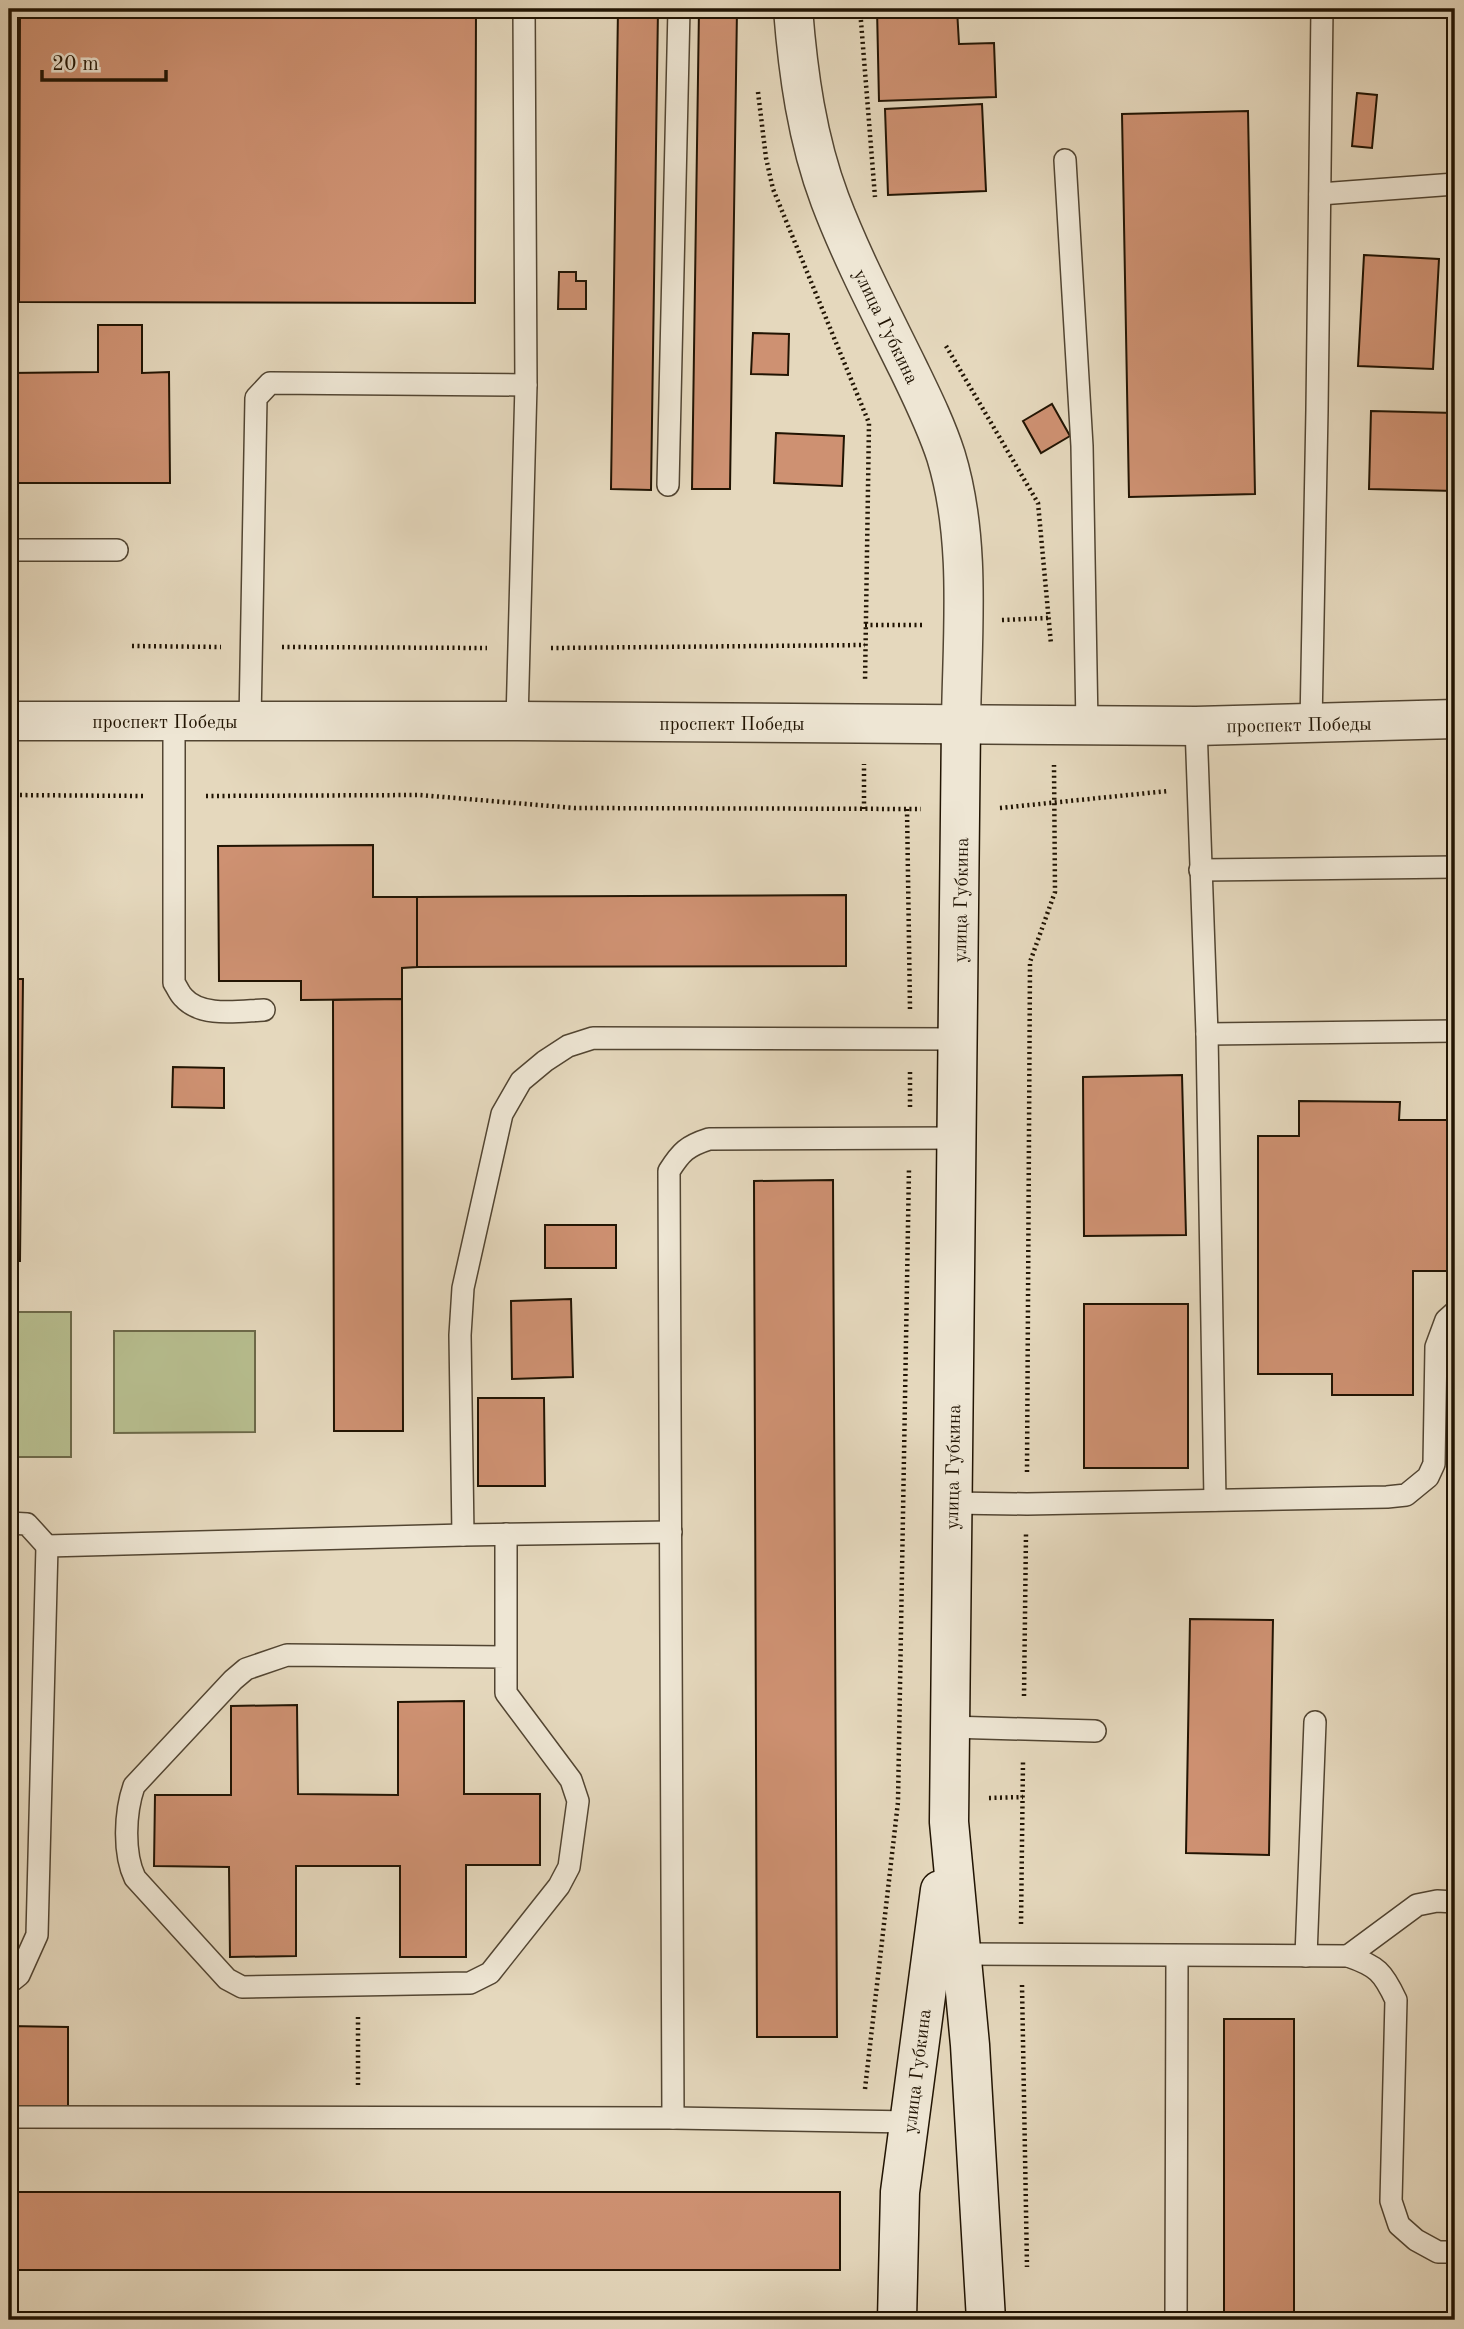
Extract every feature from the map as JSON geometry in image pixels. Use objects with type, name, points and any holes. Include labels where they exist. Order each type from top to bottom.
[{"type":"street","name":"улица Губкина","points":[[793,9],[797,61],[812,141],[830,199],[856,261],[930,415],[946,457],[961,534],[963,592],[959,1040],[949,1822],[971,2045],[986,2320]]},
{"type":"street","name":"проспект Победы","points":[[9,721],[517,721],[1196,726],[1455,719]]},
{"type":"street","name":"улица Губкина","points":[[897,2320],[901,2192],[949,1822]]},
{"type":"lane","points":[[517,721],[526,385],[524,9]]},
{"type":"lane","points":[[668,485],[679,9]]},
{"type":"lane","points":[[1311,724],[1322,9]]},
{"type":"lane","points":[[1065,160],[1082,446],[1087,725]]},
{"type":"lane","points":[[1320,194],[1455,184]]},
{"type":"lane","points":[[250,721],[256,398],[270,383],[526,385]]},
{"type":"lane","points":[[9,550],[117,550]]},
{"type":"lane","points":[[174,721],[174,983],[183,998],[196,1007],[210,1011],[264,1010]]},
{"type":"lane","points":[[1196,726],[1207,1034],[1215,1500]]},
{"type":"lane","points":[[1200,870],[1455,867]]},
{"type":"lane","points":[[1207,1034],[1455,1031]]},
{"type":"lane","points":[[463,1535],[460,1335],[463,1288],[502,1114],[521,1082],[568,1046],[593,1038],[959,1040]]},
{"type":"lane","points":[[673,2118],[669,1171],[679,1155],[692,1145],[709,1139],[957,1138]]},
{"type":"lane","points":[[952,1503],[1027,1504],[1406,1495],[1428,1477],[1434,1464],[1436,1347],[1446,1320],[1455,1312]]},
{"type":"lane","points":[[9,1523],[27,1524],[47,1546],[37,1935],[19,1975],[9,1983]]},
{"type":"lane","points":[[47,1546],[671,1532]]},
{"type":"lane","points":[[506,1534],[506,1657],[506,1693],[571,1780],[578,1801],[569,1867],[559,1886],[490,1973],[470,1983],[242,1987],[227,1979],[135,1878],[128,1864],[128,1804],[134,1786],[246,1669],[264,1661],[287,1656],[506,1657]]},
{"type":"lane","points":[[1306,1956],[1315,1722]]},
{"type":"lane","points":[[949,1727],[1095,1731]]},
{"type":"lane","points":[[1348,1956],[1417,1905],[1437,1901],[1455,1902]]},
{"type":"lane","points":[[961,1954],[1348,1956],[1371,1964],[1385,1976],[1396,2000],[1391,2201],[1399,2225],[1416,2240],[1438,2252],[1455,2252]]},
{"type":"lane","points":[[1176,2320],[1177,1956]]},
{"type":"lane","points":[[9,2117],[673,2118],[911,2122]]},
{"type":"path","points":[[860,9],[876,210]]},
{"type":"path","points":[[758,91],[766,158],[773,190],[869,423],[865,625]]},
{"type":"path","points":[[942,339],[1038,503],[1048,618]]},
{"type":"path","points":[[1027,2280],[1021,1955],[1030,962],[1055,892],[1054,803],[1198,788]]},
{"type":"path","points":[[9,795],[420,795],[574,808],[864,809]]},
{"type":"path","points":[[861,2122],[898,1802],[911,1039],[907,808]]},
{"type":"path","points":[[358,1984],[358,2117]]},
{"type":"green space","points":[[9,1312],[71,1312],[71,1457],[9,1457]]},
{"type":"green space","points":[[114,1331],[255,1331],[255,1432],[114,1433]]},
{"type":"building","points":[[20,9],[476,9],[475,303],[19,302]]},
{"type":"building","points":[[618,9],[658,9],[651,490],[611,489]]},
{"type":"building","points":[[699,9],[737,9],[730,489],[692,489]]},
{"type":"building","points":[[877,9],[957,9],[959,44],[994,43],[996,97],[879,101]]},
{"type":"building","points":[[1357,93],[1377,95],[1372,148],[1352,146]]},
{"type":"building","points":[[982,104],[986,191],[888,195],[885,109]]},
{"type":"building","points":[[1248,111],[1255,494],[1129,497],[1122,114]]},
{"type":"building","points":[[1364,255],[1439,259],[1433,369],[1358,366]]},
{"type":"building","points":[[559,272],[576,272],[576,281],[586,281],[586,309],[558,309]]},
{"type":"building","points":[[98,325],[142,325],[142,373],[169,372],[170,483],[9,483],[9,373],[98,372]]},
{"type":"building","points":[[753,333],[789,334],[788,375],[751,374]]},
{"type":"building","points":[[1052,404],[1070,436],[1041,453],[1023,421]]},
{"type":"building","points":[[1371,411],[1455,413],[1455,491],[1369,489]]},
{"type":"building","points":[[776,433],[844,436],[842,486],[774,483]]},
{"type":"building","points":[[373,845],[373,897],[417,897],[417,967],[402,968],[402,999],[301,1000],[301,981],[219,981],[218,846]]},
{"type":"building","points":[[846,895],[846,966],[417,967],[417,897]]},
{"type":"building","points":[[9,979],[23,979],[20,1261],[9,1261]]},
{"type":"building","points":[[402,999],[403,1431],[334,1431],[333,1000]]},
{"type":"building","points":[[173,1067],[224,1068],[224,1108],[172,1107]]},
{"type":"building","points":[[1182,1075],[1186,1235],[1084,1236],[1083,1077]]},
{"type":"building","points":[[1299,1101],[1400,1102],[1399,1120],[1455,1120],[1455,1271],[1413,1271],[1413,1395],[1332,1395],[1332,1374],[1258,1374],[1258,1136],[1299,1136]]},
{"type":"building","points":[[833,1180],[837,2037],[757,2037],[754,1181]]},
{"type":"building","points":[[545,1225],[616,1225],[616,1268],[545,1268]]},
{"type":"building","points":[[571,1299],[573,1377],[512,1379],[511,1301]]},
{"type":"building","points":[[1084,1304],[1188,1304],[1188,1468],[1084,1468]]},
{"type":"building","points":[[478,1398],[544,1398],[545,1486],[478,1486]]},
{"type":"building","points":[[1190,1619],[1273,1620],[1269,1855],[1186,1853]]},
{"type":"building","points":[[464,1701],[464,1794],[540,1794],[540,1865],[466,1865],[466,1957],[400,1957],[400,1866],[296,1866],[296,1956],[230,1957],[229,1867],[154,1866],[155,1795],[231,1795],[231,1706],[297,1705],[298,1794],[398,1795],[398,1702]]},
{"type":"building","points":[[1224,2019],[1294,2019],[1294,2315],[1455,2315],[1455,2320],[1224,2320]]},
{"type":"building","points":[[9,2026],[68,2027],[68,2107],[9,2106]]},
{"type":"building","points":[[9,2192],[840,2192],[840,2270],[9,2270]]}]
